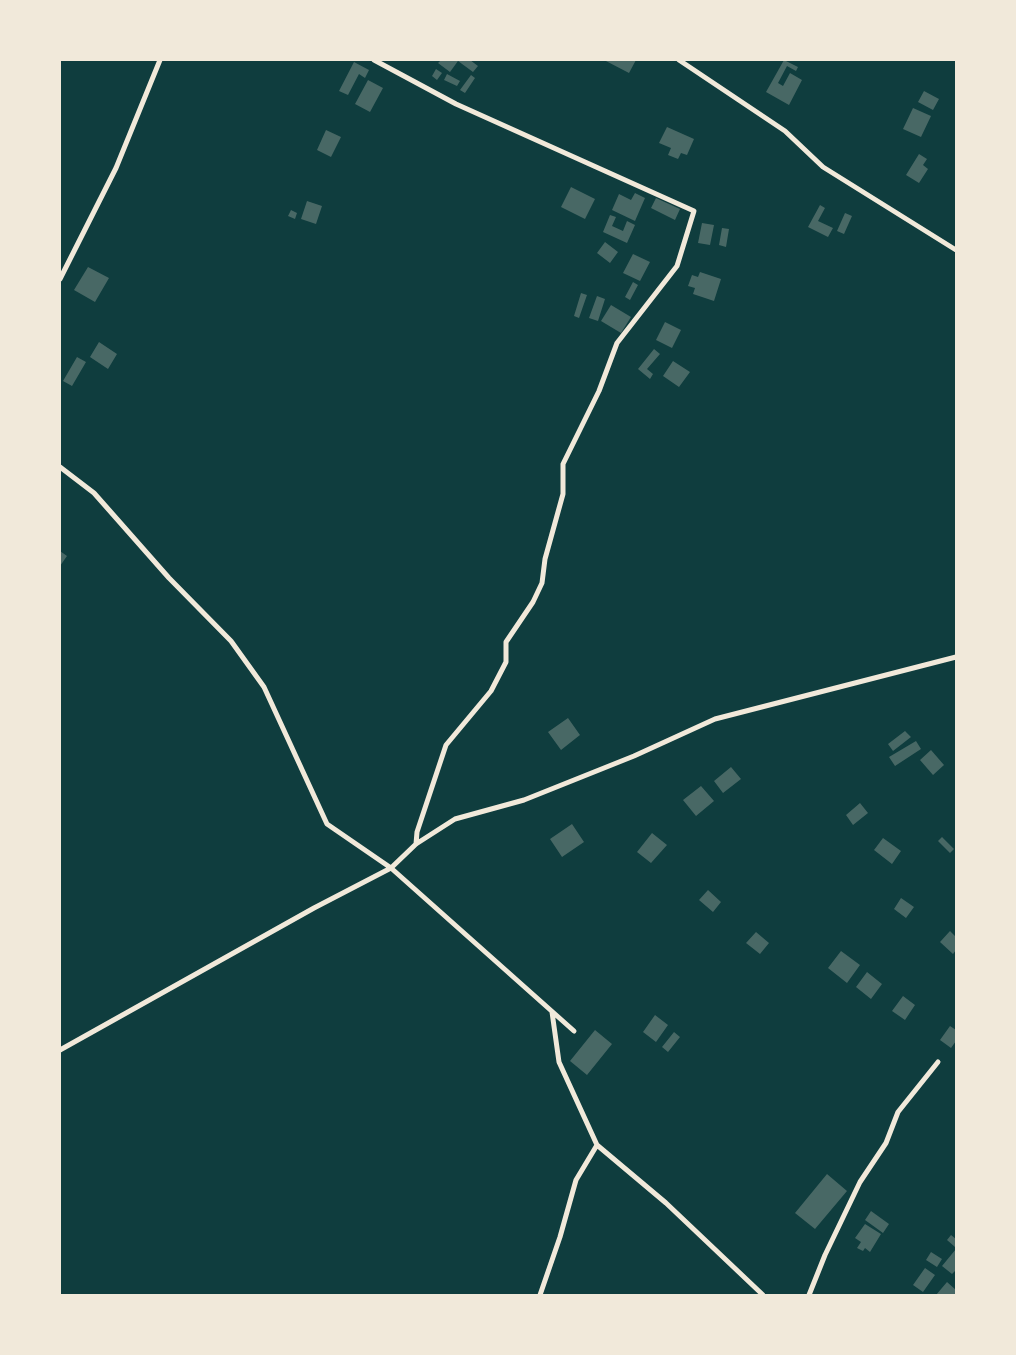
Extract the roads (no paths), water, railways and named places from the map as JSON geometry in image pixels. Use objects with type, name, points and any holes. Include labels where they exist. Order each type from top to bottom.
[{"type":"street","points":[[60,279],[116,168],[160,60]]},
{"type":"street","points":[[374,60],[456,104],[694,210],[677,266],[617,343],[599,391],[563,464],[563,494],[545,559],[542,583],[533,602],[506,642],[506,662],[491,691],[446,745],[417,832],[416,844]]},
{"type":"street","points":[[679,60],[785,131],[823,167],[956,250]]},
{"type":"street","points":[[60,468],[94,493],[169,578],[231,641],[264,687],[327,824],[391,868],[574,1031]]},
{"type":"street","points":[[60,1050],[314,908],[391,868],[416,844],[455,819],[533,797],[634,756],[715,719],[956,657]]},
{"type":"street","points":[[552,1012],[558,1062],[597,1145],[666,1203],[763,1295]]},
{"type":"street","points":[[809,1295],[825,1255],[860,1182],[886,1143],[898,1112],[938,1062]]},
{"type":"street","points":[[540,1295],[560,1237],[576,1180],[597,1145]]}]
